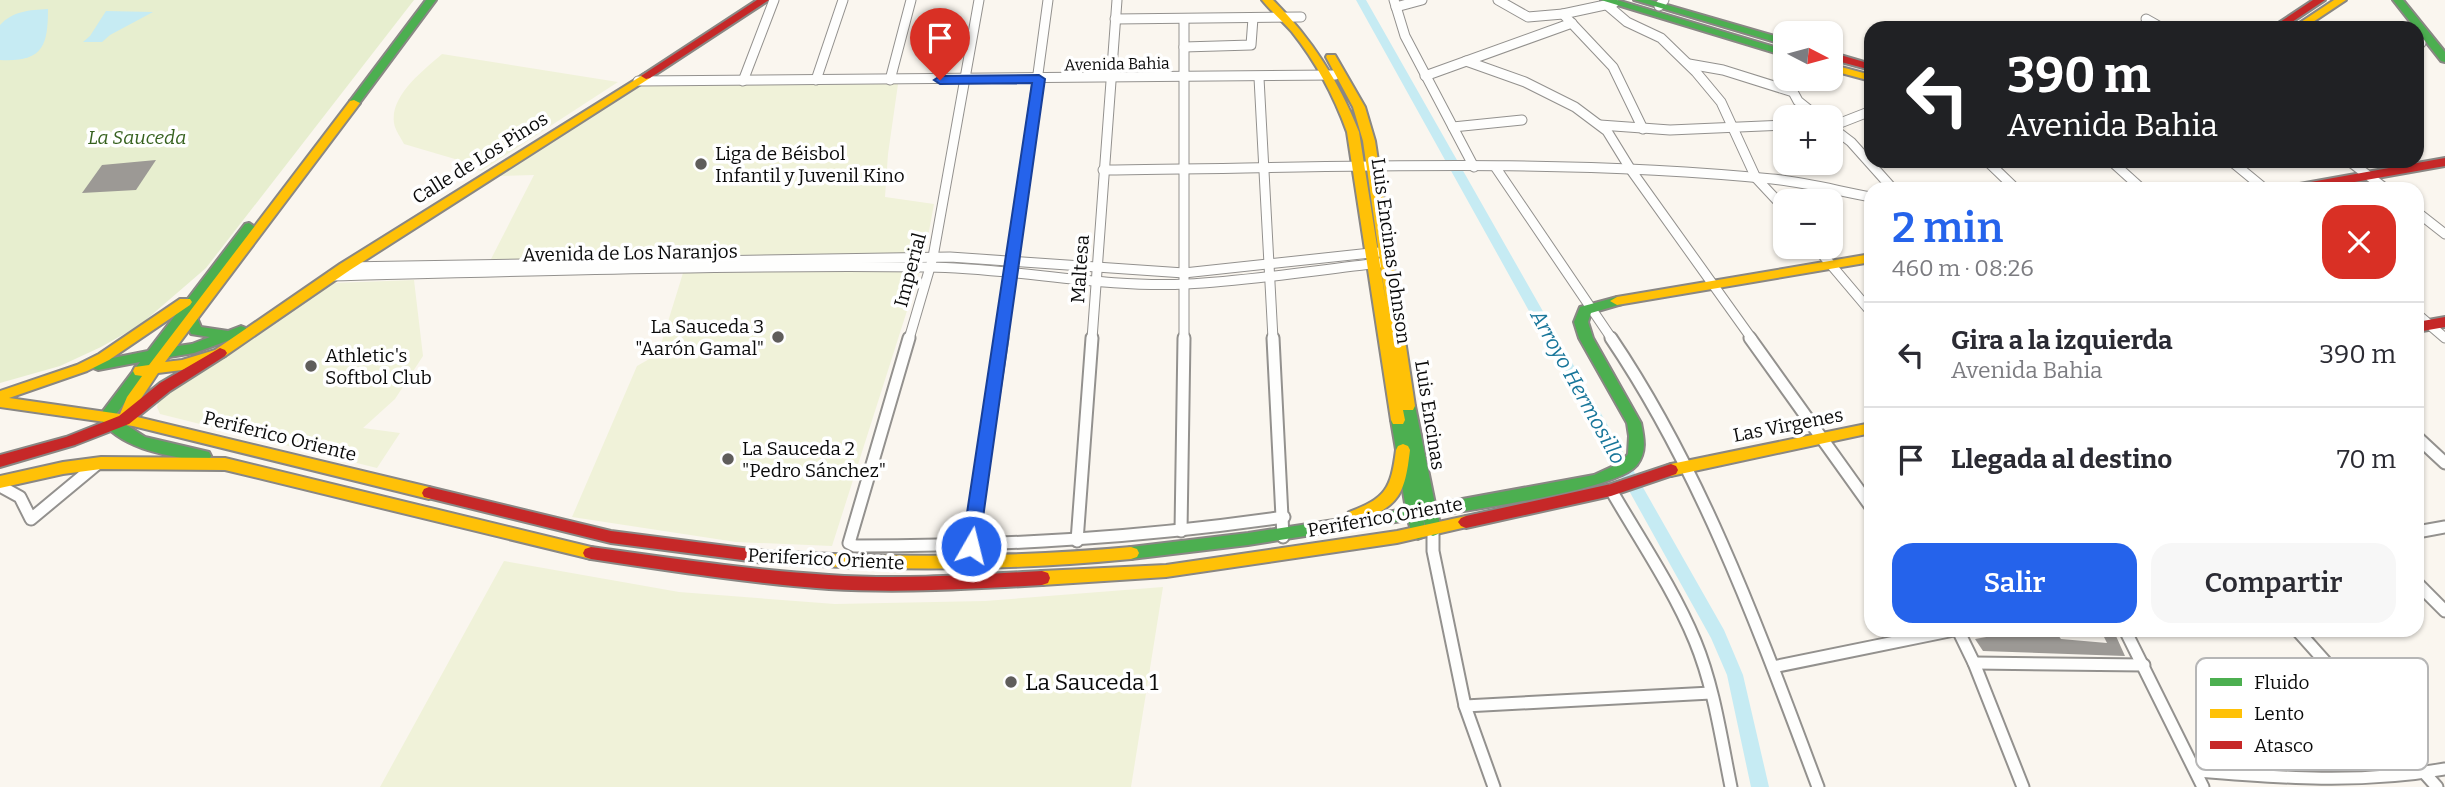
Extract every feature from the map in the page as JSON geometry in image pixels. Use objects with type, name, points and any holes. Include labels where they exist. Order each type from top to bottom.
[{"type":"main road","points":[[114,420],[132,401],[152,363],[195,296],[422,0]]},
{"type":"main road","points":[[152,363],[191,318],[432,0]]},
{"type":"main road","name":"Calle de Los Pinos","points":[[220,353],[331,276],[764,0]]},
{"type":"main road","name":"Luis Encinas Johnson","points":[[1267,0],[1294,18],[1315,50],[1337,76],[1366,169],[1402,450],[1421,515]]},
{"type":"main road","points":[[1280,0],[1294,18]]},
{"type":"main road","points":[[1639,0],[1662,3],[1773,45]]},
{"type":"main road","points":[[2287,21],[2320,0]]},
{"type":"main road","points":[[2308,21],[2341,0]]},
{"type":"main road","points":[[2386,0],[2403,21]]},
{"type":"main road","points":[[2398,0],[2412,21]]},
{"type":"main road","points":[[1609,3],[1773,46]]},
{"type":"main road","points":[[2426,41],[2445,59]]},
{"type":"main road","points":[[2426,41],[2445,73]]},
{"type":"main road","points":[[1843,59],[1864,65]]},
{"type":"main road","points":[[1843,70],[1864,76]]},
{"type":"main road","points":[[2424,166],[2445,162]]},
{"type":"main road","points":[[2334,182],[2412,168]]},
{"type":"main road","name":"Luis Encinas","points":[[1379,258],[1413,439],[1425,532]]},
{"type":"main road","points":[[1590,307],[1864,259]]},
{"type":"main road","points":[[0,396],[82,368],[122,346],[195,296]]},
{"type":"main road","name":"Periferico Oriente","points":[[0,402],[154,425],[609,537],[704,551],[801,559],[966,565],[1156,552],[1283,537],[1421,515],[1596,480],[1624,469],[1640,447],[1638,435],[1582,329],[1582,314],[1590,307]]},
{"type":"main road","points":[[191,318],[192,326],[201,333],[236,333]]},
{"type":"main road","points":[[152,363],[206,345],[268,319]]},
{"type":"main road","points":[[2424,326],[2445,322]]},
{"type":"main road","points":[[82,368],[192,363],[220,353]]},
{"type":"main road","points":[[0,461],[70,441],[114,420],[220,353]]},
{"type":"main road","points":[[114,420],[145,443],[209,456],[225,464]]},
{"type":"main road","name":"Las Virgenes","points":[[1687,466],[1864,429]]},
{"type":"main road","points":[[1300,534],[1383,506],[1394,499],[1398,489],[1402,450]]},
{"type":"main road","name":"Periferico Oriente","points":[[0,484],[44,471],[98,463],[199,466],[225,464],[591,553],[726,573],[832,582],[978,581],[1166,571],[1425,532],[1611,491],[1687,466]]},
{"type":"street","points":[[743,81],[774,0]]},
{"type":"street","points":[[816,80],[843,0]]},
{"type":"street","points":[[890,80],[911,0]]},
{"type":"street","name":"Imperial","points":[[971,546],[855,546],[849,543],[932,262],[979,0]]},
{"type":"street","points":[[1048,0],[1012,271],[971,546],[1077,541],[1284,517]]},
{"type":"street","name":"Maltesa","points":[[1077,541],[1117,0]]},
{"type":"street","points":[[1422,0],[1395,4],[1405,36],[1473,167]]},
{"type":"street","points":[[1498,0],[1528,17],[1563,14],[1609,3],[1626,22],[1661,38],[1716,95],[1734,127],[1756,178],[1773,196]]},
{"type":"street","points":[[1563,14],[1613,67],[1643,129]]},
{"type":"street","points":[[1184,47],[1251,46],[1253,18]]},
{"type":"street","points":[[1115,19],[1294,18]]},
{"type":"street","points":[[1181,531],[1184,19]]},
{"type":"street","points":[[2146,19],[2150,21]]},
{"type":"street","points":[[1425,76],[1572,23]]},
{"type":"street","points":[[1466,61],[1539,88],[1600,125],[1611,137],[1631,170],[1864,497]]},
{"type":"street","points":[[1689,64],[1723,70],[1773,86]]},
{"type":"street","name":"Avenida Bahia","points":[[638,81],[1337,76]]},
{"type":"street","points":[[1259,78],[1283,537]]},
{"type":"street","points":[[1790,91],[1805,105]]},
{"type":"street","points":[[1843,122],[1864,114]]},
{"type":"street","points":[[1452,127],[1522,120]]},
{"type":"street","points":[[1600,125],[1643,129],[1773,125]]},
{"type":"street","points":[[1843,136],[1864,157]]},
{"type":"street","points":[[1103,170],[1473,167],[1631,170],[1756,178],[1864,196]]},
{"type":"street","points":[[1496,167],[1618,348],[1687,466],[1773,667],[1818,787]]},
{"type":"street","points":[[1874,168],[1887,182]]},
{"type":"street","points":[[1994,168],[2009,182]]},
{"type":"street","points":[[2119,168],[2134,182]]},
{"type":"street","points":[[2240,168],[2256,182]]},
{"type":"street","points":[[2358,168],[2377,182]]},
{"type":"street","points":[[2424,218],[2445,234]]},
{"type":"street","points":[[932,262],[1097,281],[1184,279],[1379,258]]},
{"type":"street","points":[[1826,259],[1864,304]]},
{"type":"street","points":[[932,262],[1013,260],[1099,267],[1184,279]]},
{"type":"street","name":"Avenida de Los Naranjos","points":[[345,267],[932,262]]},
{"type":"street","name":"Avenida de Los Naranjos","points":[[331,276],[687,264]]},
{"type":"street","points":[[2424,327],[2445,338]]},
{"type":"street","points":[[2424,444],[2445,463]]},
{"type":"street","points":[[0,484],[19,497],[31,519],[98,463]]},
{"type":"street","points":[[1611,491],[1685,618],[1712,693],[1731,787]]},
{"type":"street","points":[[2424,531],[2445,527]]},
{"type":"street","points":[[1425,532],[1433,551],[1465,706],[1494,787]]},
{"type":"street","points":[[2424,590],[2445,611]]},
{"type":"street","points":[[1773,667],[1921,637]]},
{"type":"street","points":[[1960,637],[1974,663],[2023,787]]},
{"type":"street","points":[[2129,637],[2196,769]]},
{"type":"street","points":[[2303,637],[2322,658]]},
{"type":"street","points":[[1974,663],[2144,665]]},
{"type":"street","points":[[1465,706],[1712,693]]},
{"type":"street","points":[[2203,787],[2197,771],[2279,782],[2352,782],[2425,774],[2445,769]]},
{"type":"street","points":[[2421,770],[2437,787]]},
{"type":"green space","name":"La Sauceda","points":[[0,0],[414,0],[206,268],[140,325],[101,347],[60,366],[0,383]]},
{"type":"green space","points":[[442,54],[618,82],[481,171],[465,162],[404,144],[395,126],[394,113],[403,93],[418,75]]},
{"type":"green space","name":"Liga de Béisbol Infantil y Juvenil Kino","points":[[898,84],[885,197],[934,204],[925,253],[490,261],[534,175],[498,176],[639,85]]},
{"type":"green space","points":[[920,270],[832,546],[736,542],[572,517],[637,366],[658,354],[683,273]]},
{"type":"green space","name":"Athletic's Softbol Club","points":[[414,280],[423,356],[395,399],[363,428],[400,433],[377,468],[160,414],[157,407],[159,399],[168,388],[334,283]]},
{"type":"green space","points":[[504,561],[679,592],[835,604],[985,601],[1163,587],[1131,787],[380,787]]},
{"type":"water","points":[[48,9],[46,33],[40,50],[25,58],[0,60],[0,25],[16,14]]},
{"type":"water","points":[[106,11],[153,12],[102,42],[83,42]]},
{"type":"building","points":[[156,160],[136,190],[82,193],[102,165]]},
{"type":"building","points":[[2059,637],[2107,643],[2104,637],[2116,637],[2125,656],[1983,651],[1975,639]]},
{"type":"waterway","name":"Arroyo Hermosillo","points":[[1361,0],[1718,635],[1735,675],[1760,787]]},
{"type":"traffic: fast","points":[[354,103],[431,0]]},
{"type":"traffic: fast","points":[[1606,0],[1773,49]]},
{"type":"traffic: fast","points":[[1639,0],[1773,39]]},
{"type":"traffic: fast","points":[[2398,0],[2415,21]]},
{"type":"traffic: fast","points":[[2424,33],[2445,59]]},
{"type":"traffic: fast","points":[[108,415],[249,227]]},
{"type":"traffic: fast","points":[[1131,553],[1307,531],[1423,512],[1596,480],[1625,467],[1635,455],[1637,446],[1634,423],[1586,338],[1581,322],[1585,310],[1617,301]]},
{"type":"traffic: fast","points":[[191,318],[196,331],[224,334]]},
{"type":"traffic: fast","points":[[98,365],[194,348],[241,331]]},
{"type":"traffic: fast","points":[[1408,406],[1433,530]]},
{"type":"traffic: fast","points":[[107,419],[140,441],[204,456]]},
{"type":"traffic: fast","points":[[1398,420],[1418,533]]},
{"type":"traffic: slow","points":[[1267,0],[1295,29],[1318,61],[1338,95],[1353,132],[1398,420]]},
{"type":"traffic: slow","points":[[2308,21],[2341,0]]},
{"type":"traffic: slow","points":[[1331,57],[1359,107],[1369,141],[1408,406]]},
{"type":"traffic: slow","points":[[1843,70],[1864,76]]},
{"type":"traffic: slow","points":[[140,371],[182,365],[220,353],[345,267],[646,76]]},
{"type":"traffic: slow","points":[[124,420],[132,401],[164,354],[354,103]]},
{"type":"traffic: slow","points":[[1617,301],[1864,259]]},
{"type":"traffic: slow","points":[[0,396],[82,368],[104,357],[185,302]]},
{"type":"traffic: slow","points":[[0,402],[133,421],[429,493]]},
{"type":"traffic: slow","points":[[1671,470],[1864,429]]},
{"type":"traffic: slow","points":[[1354,516],[1379,506],[1392,494],[1399,476],[1403,450]]},
{"type":"traffic: slow","points":[[0,482],[63,468],[101,463],[225,464],[591,553]]},
{"type":"traffic: slow","points":[[1042,578],[1166,571],[1397,537],[1466,522]]},
{"type":"traffic: slow","points":[[765,557],[948,563],[1131,553]]},
{"type":"traffic: jam","points":[[646,76],[764,0]]},
{"type":"traffic: jam","points":[[2287,21],[2320,0]]},
{"type":"traffic: jam","points":[[1843,59],[1864,65]]},
{"type":"traffic: jam","points":[[2424,166],[2445,162]]},
{"type":"traffic: jam","points":[[2333,182],[2411,168]]},
{"type":"traffic: jam","points":[[2424,326],[2445,322]]},
{"type":"traffic: jam","points":[[0,461],[70,441],[124,420],[165,387],[220,353]]},
{"type":"traffic: jam","points":[[1466,522],[1611,490],[1671,470]]},
{"type":"traffic: jam","points":[[429,493],[611,537],[765,557]]},
{"type":"traffic: jam","points":[[591,553],[710,570],[829,582],[909,584],[1042,578]]},
{"type":"place","name":"Liga de Béisbol Infantil y Juvenil Kino","points":[[701,164]]},
{"type":"place","name":"La Sauceda 3 \"Aarón Gamal\"","points":[[778,337]]},
{"type":"place","name":"Athletic's Softbol Club","points":[[311,366]]},
{"type":"place","name":"La Sauceda 2 \"Pedro Sánchez\"","points":[[728,459]]},
{"type":"place","name":"La Sauceda 1","points":[[1011,682]]},
{"type":"route","points":[[940,80],[1039,79],[971,546]]}]
